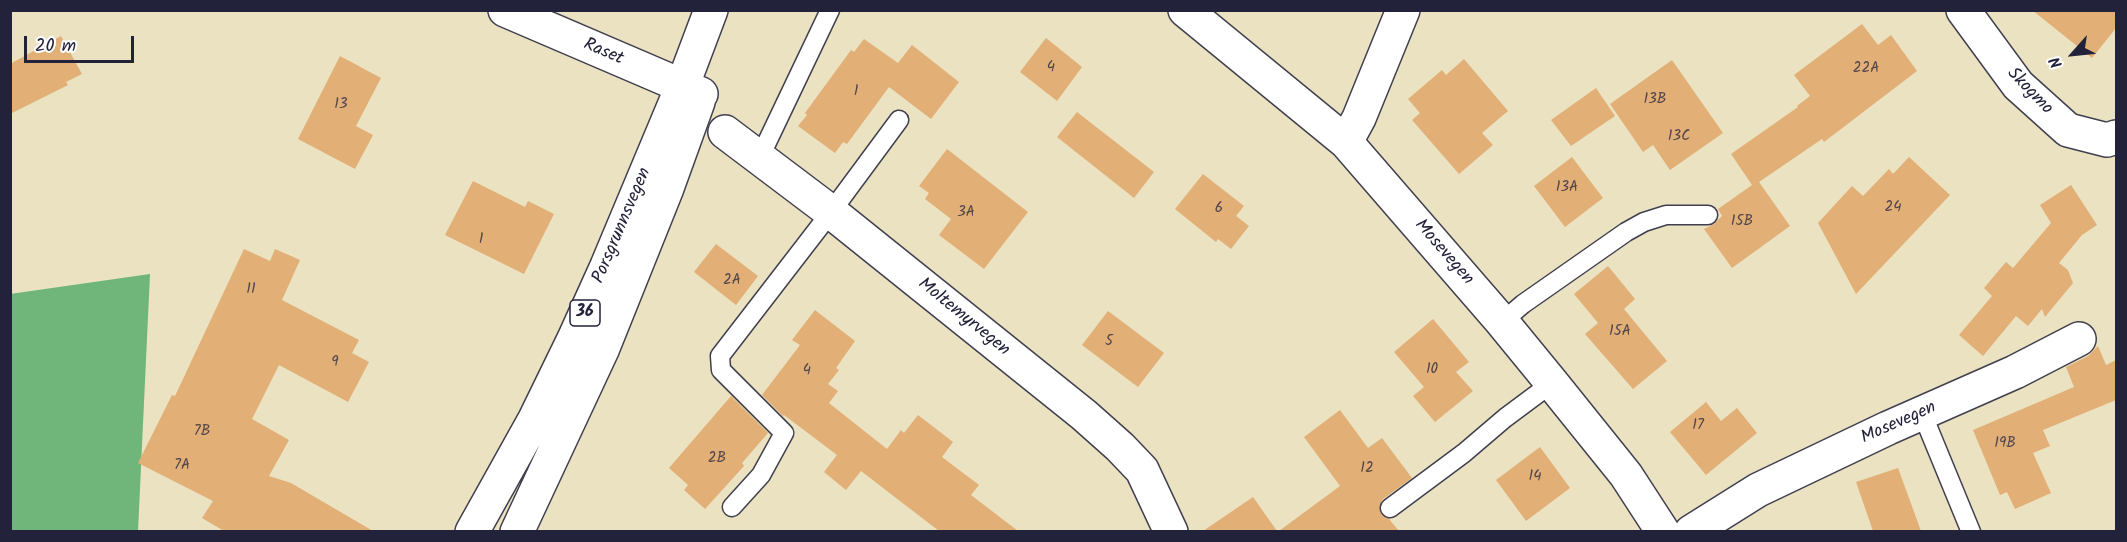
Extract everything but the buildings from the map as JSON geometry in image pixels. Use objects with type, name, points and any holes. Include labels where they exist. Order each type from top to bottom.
[{"type":"main road","name":"Raset","points":[[505,10],[545,19],[691,90]]},
{"type":"main road","name":"Porsgrunnsvegen","points":[[517,531],[602,350],[667,188],[711,10]]},
{"type":"main road","name":"Porsgrunnsvegen","points":[[472,531],[535,419],[691,90],[733,10]]},
{"type":"main road","name":"Mosevegen","points":[[1185,10],[1346,142],[1552,383],[1626,475],[1663,531]]},
{"type":"main road","points":[[1346,142],[1359,118],[1403,10]]},
{"type":"main road","name":"Skogmo","points":[[1963,10],[2018,85],[2068,130],[2107,140],[2116,137]]},
{"type":"main road","name":"Moltemyrvegen","points":[[725,132],[831,213],[1084,415],[1120,447],[1142,470],[1170,531]]},
{"type":"main road","name":"Mosevegen","points":[[1691,531],[1758,490],[2015,372],[2079,339]]},
{"type":"lane","points":[[759,159],[830,10]]},
{"type":"lane","points":[[732,507],[761,475],[784,433],[721,370],[720,356],[831,213],[898,120]]},
{"type":"lane","points":[[1502,322],[1588,258],[1644,222],[1666,215],[1708,214]]},
{"type":"lane","points":[[1390,508],[1552,383]]},
{"type":"lane","points":[[1922,413],[1971,531]]},
{"type":"green space","points":[[150,274],[138,531],[11,531],[10,294]]}]
